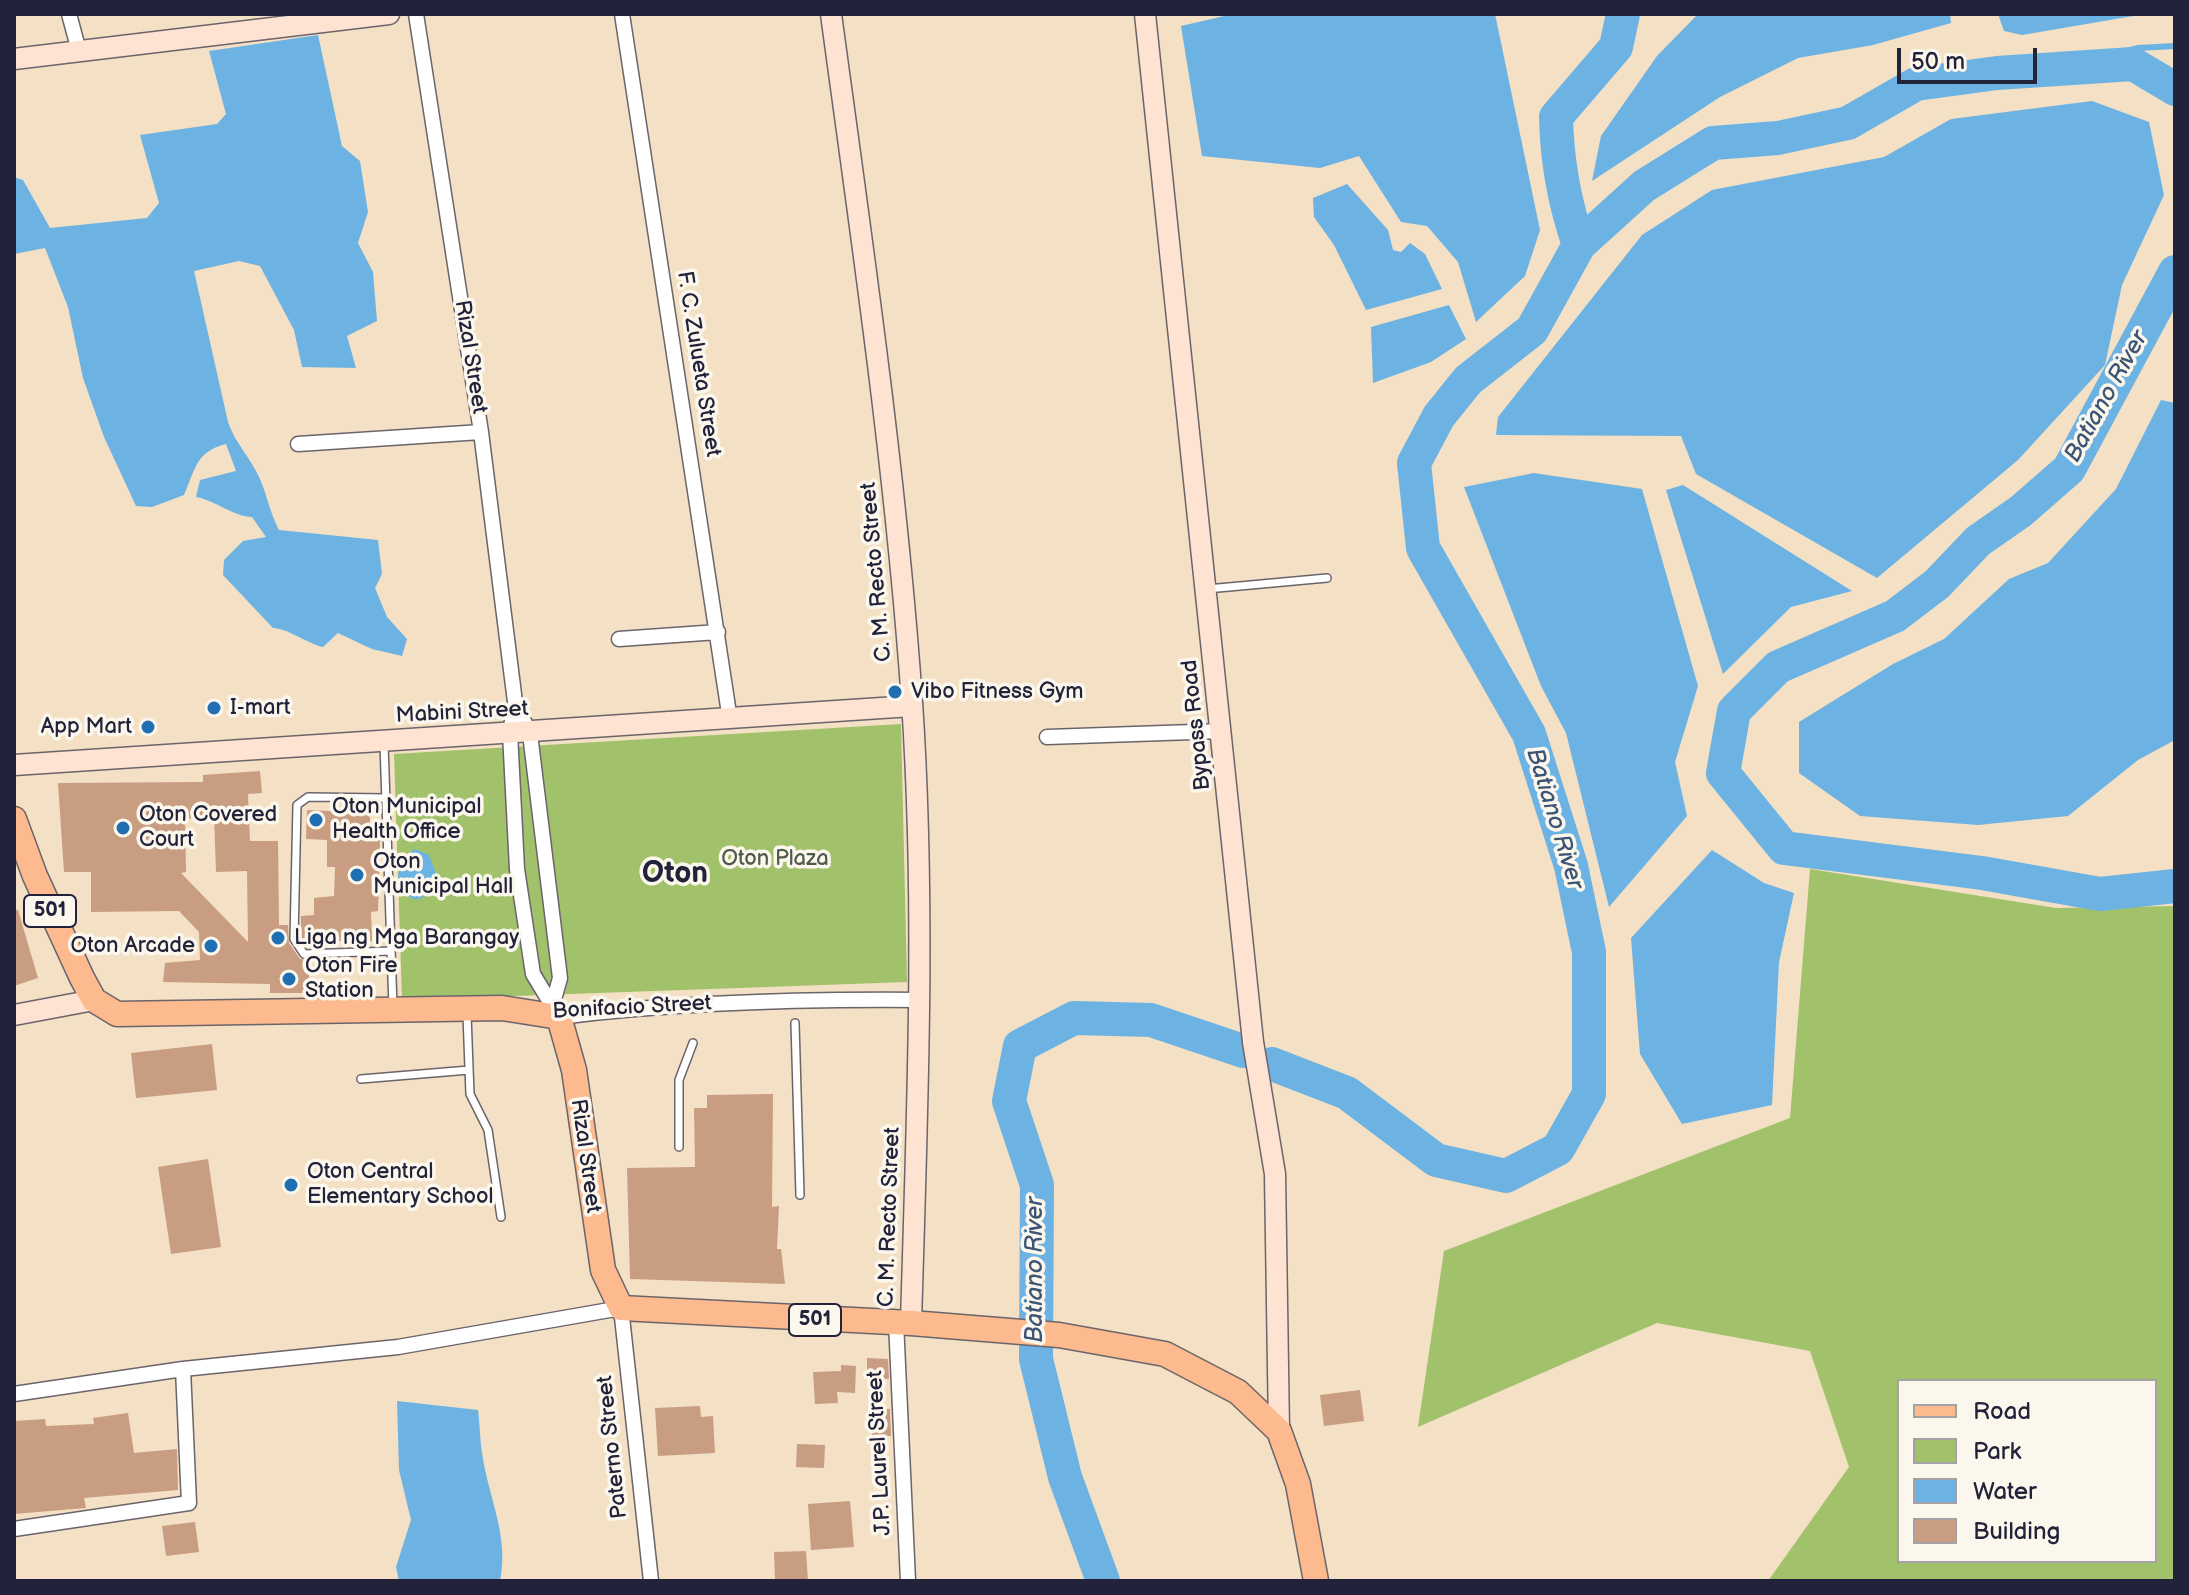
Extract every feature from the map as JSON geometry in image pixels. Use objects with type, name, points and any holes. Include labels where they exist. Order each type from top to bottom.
[{"type":"main road","name":"501","points":[[14,819],[35,876],[94,1000]]},
{"type":"main road","name":"Bonifacio Street","points":[[94,1000],[117,1014],[143,1016],[393,1009],[556,1010]]},
{"type":"main road","name":"Rizal Street","points":[[556,1010],[574,1070],[603,1270],[621,1308]]},
{"type":"main road","name":"501","points":[[621,1308],[904,1322],[1059,1335],[1130,1346],[1178,1360],[1238,1392],[1279,1431],[1298,1484],[1316,1581]]},
{"type":"street","points":[[69,14],[79,51]]},
{"type":"street","points":[[14,59],[389,14]]},
{"type":"street","name":"Rizal Street","points":[[416,14],[481,432],[515,702],[560,978],[556,1010]]},
{"type":"street","name":"F. C. Zulueta Street","points":[[622,14],[730,720]]},
{"type":"street","name":"C. M. Recto Street","points":[[831,14],[894,486],[912,706],[920,1000],[904,1322]]},
{"type":"street","name":"Bypass Road","points":[[1145,14],[1253,1042],[1275,1174],[1279,1431]]},
{"type":"street","points":[[298,444],[481,432]]},
{"type":"street","points":[[619,639],[718,632]]},
{"type":"street","name":"Mabini Street","points":[[14,765],[912,706]]},
{"type":"street","points":[[1047,737],[1222,731]]},
{"type":"street","name":"Rizal Street","points":[[520,733],[517,869],[533,974],[556,1010]]},
{"type":"street","points":[[14,1015],[94,1000]]},
{"type":"street","name":"Bonifacio Street","points":[[556,1010],[784,1000],[920,1000]]},
{"type":"street","points":[[14,1394],[183,1369],[398,1347],[621,1308]]},
{"type":"street","name":"Paterno Street","points":[[621,1308],[651,1581]]},
{"type":"street","name":"J.P. Laurel Street","points":[[904,1322],[908,1581]]},
{"type":"street","points":[[14,1529],[189,1503],[183,1369]]},
{"type":"lane","points":[[1207,589],[1327,578]]},
{"type":"lane","points":[[383,741],[393,1009]]},
{"type":"lane","points":[[386,798],[308,797],[297,805],[294,939],[304,954],[391,951]]},
{"type":"lane","points":[[467,1008],[470,1094],[488,1130],[501,1217]]},
{"type":"lane","points":[[795,1023],[800,1195]]},
{"type":"lane","points":[[679,1147],[679,1080],[693,1043]]},
{"type":"lane","points":[[361,1079],[469,1070]]},
{"type":"green space","name":"Oton Plaza","points":[[901,724],[907,982],[402,1000],[394,754]]},
{"type":"green space","points":[[1810,869],[2056,908],[2175,906],[2175,1581],[1768,1581],[1849,1467],[1810,1351],[1657,1323],[1418,1427],[1444,1251],[1790,1118]]},
{"type":"water","points":[[1233,14],[1495,14],[1540,230],[1525,276],[1476,322],[1458,262],[1427,226],[1401,222],[1359,156],[1320,168],[1202,156],[1181,26]]},
{"type":"water","points":[[1698,14],[1950,14],[1951,23],[1873,45],[1798,58],[1720,97],[1592,181],[1601,136],[1657,56]]},
{"type":"water","points":[[1998,14],[2175,14],[2139,15],[2022,35],[2004,31]]},
{"type":"water","points":[[318,35],[342,146],[360,161],[368,212],[358,243],[373,272],[377,321],[347,336],[356,368],[302,367],[294,330],[260,266],[239,261],[194,271],[228,422],[259,477],[279,530],[378,540],[382,574],[375,588],[387,617],[407,639],[402,656],[372,649],[338,633],[323,647],[273,628],[223,575],[224,560],[243,541],[266,537],[252,517],[196,497],[200,480],[236,471],[226,444],[208,451],[202,457],[184,495],[152,507],[136,506],[104,437],[83,378],[68,307],[45,248],[14,254],[14,177],[23,180],[50,228],[147,218],[159,203],[140,135],[217,124],[226,114],[209,51]]},
{"type":"water","points":[[2092,101],[2149,122],[2164,195],[2122,285],[2105,365],[2018,460],[1877,578],[1696,474],[1681,436],[1496,435],[1498,417],[1642,235],[1712,190],[1884,157],[1951,119]]},
{"type":"water","points":[[1347,184],[1388,230],[1393,250],[1401,252],[1410,243],[1425,254],[1442,289],[1366,310],[1334,245],[1314,217],[1313,198]]},
{"type":"water","points":[[1449,305],[1466,339],[1431,362],[1373,383],[1371,327]]},
{"type":"water","points":[[2161,400],[2175,403],[2175,740],[2138,760],[2068,816],[1978,825],[1860,816],[1799,773],[1799,722],[1893,664],[1944,639],[2009,579],[2048,563],[2116,489]]},
{"type":"water","points":[[1534,473],[1642,489],[1698,686],[1675,762],[1687,816],[1609,907],[1566,733],[1541,686],[1464,487]]},
{"type":"water","points":[[1683,485],[1852,591],[1791,607],[1723,674],[1666,490]]},
{"type":"water","points":[[415,849],[429,855],[436,874],[430,894],[416,900],[403,894],[398,876],[401,859]]},
{"type":"water","points":[[1712,850],[1764,883],[1794,893],[1779,962],[1772,1105],[1682,1124],[1640,1054],[1631,938]]},
{"type":"water","points":[[397,1401],[478,1410],[483,1459],[502,1549],[500,1581],[399,1581],[396,1567],[411,1520],[399,1470]]},
{"type":"building","points":[[260,771],[262,793],[248,794],[250,841],[278,841],[279,925],[288,925],[289,943],[300,959],[309,960],[309,993],[270,993],[270,984],[163,982],[165,963],[200,960],[199,932],[179,911],[91,912],[91,872],[64,872],[58,783],[203,782],[203,775]],"holes":[[[214,816],[216,872],[247,871],[248,942],[181,873],[186,872],[185,819]]]},
{"type":"building","name":"Oton Municipal Hall","points":[[307,810],[370,813],[370,839],[380,840],[378,911],[371,912],[372,941],[308,941],[307,947],[301,937],[301,916],[314,915],[314,898],[334,896],[335,867],[327,867],[327,840],[306,839]]},
{"type":"building","points":[[14,910],[18,910],[38,978],[14,986]]},
{"type":"building","points":[[212,1044],[217,1090],[136,1098],[131,1053]]},
{"type":"building","points":[[773,1094],[772,1207],[779,1206],[777,1249],[781,1249],[785,1284],[630,1279],[627,1168],[695,1167],[694,1108],[707,1108],[707,1095]]},
{"type":"building","points":[[208,1159],[221,1247],[171,1254],[158,1167]]},
{"type":"building","points":[[867,1358],[888,1359],[889,1379],[867,1378]]},
{"type":"building","points":[[841,1365],[856,1366],[855,1393],[837,1392],[838,1403],[815,1404],[813,1372],[841,1371]]},
{"type":"building","points":[[1360,1390],[1364,1421],[1324,1426],[1320,1395]]},
{"type":"building","points":[[700,1406],[701,1417],[713,1416],[715,1453],[658,1456],[655,1408]]},
{"type":"building","points":[[872,1409],[890,1409],[891,1436],[872,1436]]},
{"type":"building","points":[[128,1413],[134,1453],[177,1449],[178,1490],[84,1498],[86,1508],[14,1514],[14,1421],[45,1419],[46,1426],[94,1424],[93,1418]]},
{"type":"building","points":[[797,1444],[825,1445],[824,1468],[796,1467]]},
{"type":"building","points":[[850,1501],[854,1547],[811,1550],[808,1504]]},
{"type":"building","points":[[195,1522],[199,1552],[166,1556],[162,1526]]},
{"type":"building","points":[[806,1551],[808,1581],[775,1581],[774,1552]]},
{"type":"waterway","name":"Batiano River","points":[[1272,1064],[1347,1093],[1436,1160],[1506,1176],[1558,1149],[1589,1094],[1589,952],[1571,866],[1529,734],[1423,548],[1414,463],[1439,416],[1468,380],[1532,330],[1579,245],[1562,182],[1556,117],[1616,47],[1623,14]]},
{"type":"waterway","points":[[2066,67],[2138,48],[2175,46]]},
{"type":"waterway","name":"Batiano River","points":[[1579,245],[1644,186],[1713,143],[1778,138],[1848,123],[1916,84],[1997,73],[2133,64],[2175,89]]},
{"type":"waterway","name":"Batiano River","points":[[2175,272],[2069,469],[2021,511],[1978,541],[1937,584],[1895,616],[1778,667],[1734,711],[1723,773],[1784,848],[1982,873],[2100,894],[2175,886]]},
{"type":"waterway","name":"Batiano River","points":[[1103,1581],[1065,1477],[1036,1359],[1037,1185],[1009,1101],[1020,1046],[1074,1018],[1151,1020],[1243,1051]]},
{"type":"place","name":"Vibo Fitness Gym","points":[[895,692]]},
{"type":"place","name":"I-mart","points":[[214,708]]},
{"type":"place","name":"App Mart","points":[[148,727]]},
{"type":"place","name":"Oton Municipal Health Office","points":[[316,820]]},
{"type":"place","name":"Oton Covered Court","points":[[123,828]]},
{"type":"place","name":"Oton Municipal Hall","points":[[357,875]]},
{"type":"place","name":"Liga ng Mga Barangay","points":[[278,938]]},
{"type":"place","name":"Oton Arcade","points":[[211,946]]},
{"type":"place","name":"Oton Fire Station","points":[[289,979]]},
{"type":"place","name":"Oton Central Elementary School","points":[[291,1185]]},
{"type":"district","name":"Oton","points":[[675,874]]}]
